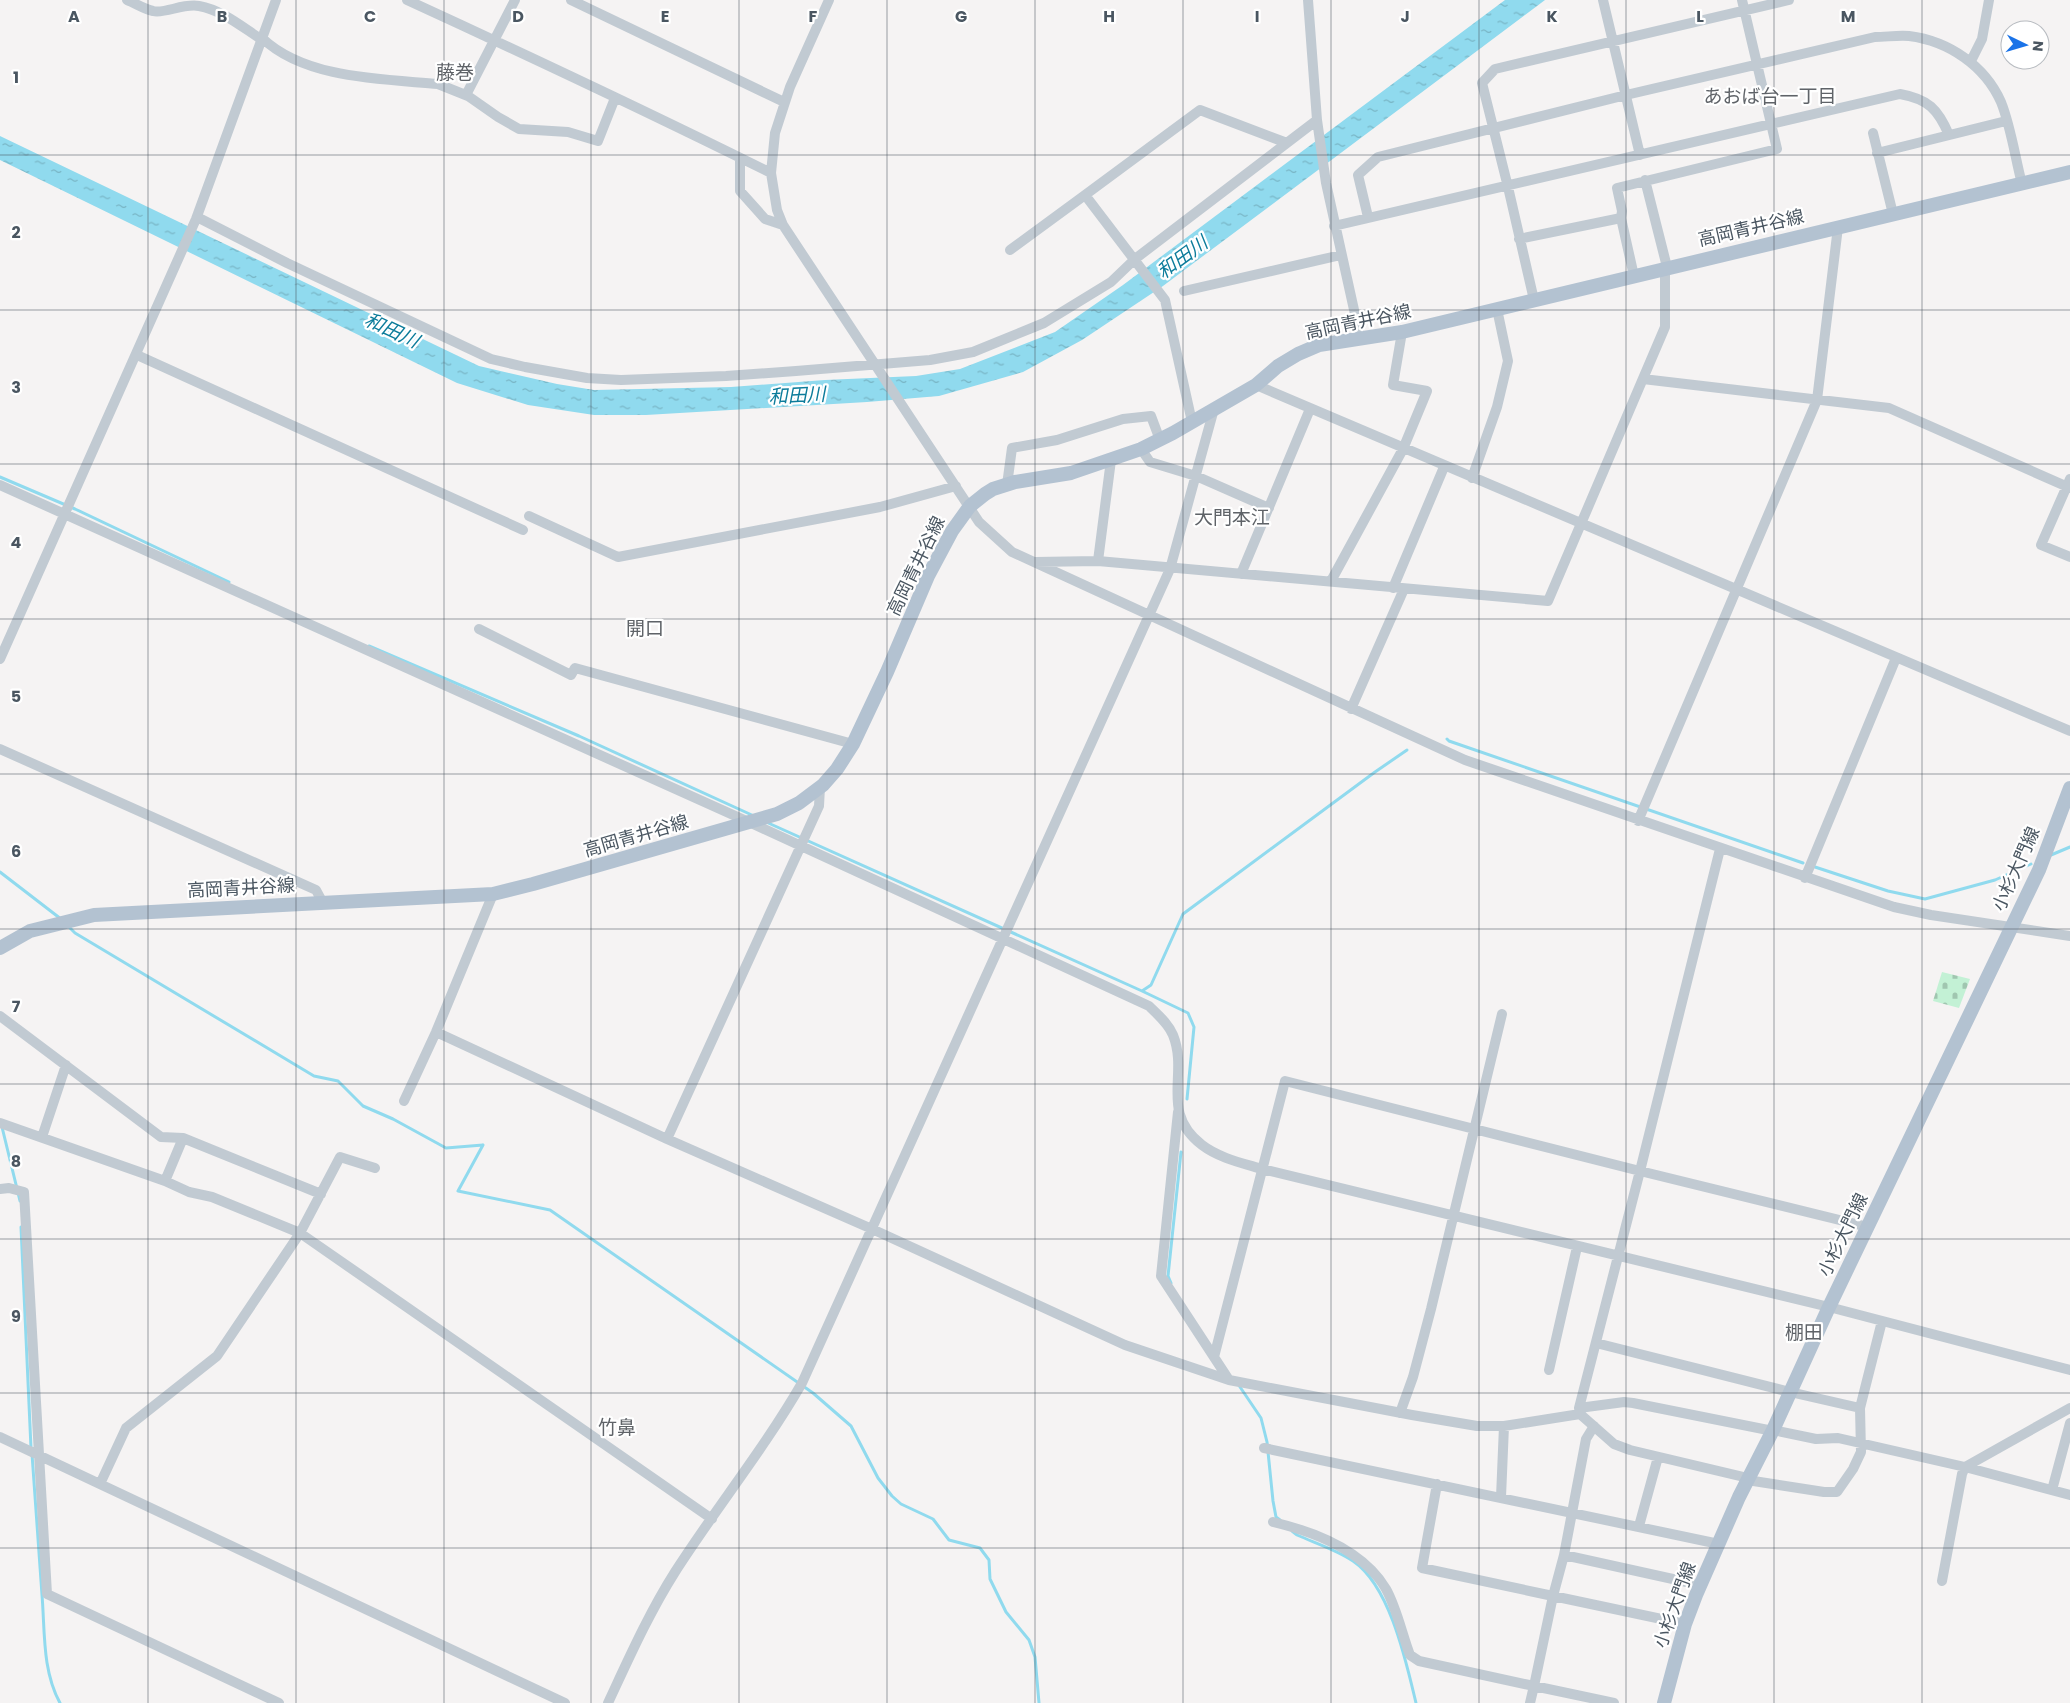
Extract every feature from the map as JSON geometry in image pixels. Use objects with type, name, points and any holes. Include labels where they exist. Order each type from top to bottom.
[{"type":"main road","name":"高岡青井谷線","points":[[0,948],[30,931],[94,915],[493,894],[777,814],[799,803],[820,788],[837,769],[853,744],[887,672],[928,576],[952,531],[970,506],[993,489],[1071,473],[1141,449],[1256,386],[1278,366],[1298,354],[1319,345],[1360,337],[1402,332],[1666,267],[2070,172]]},
{"type":"main road","name":"小杉大門線","points":[[1664,1703],[1685,1624],[1700,1585],[1829,1307],[2039,870],[2070,788]]},
{"type":"street","points":[[127,0],[153,11],[163,11],[183,6],[198,6],[213,10],[297,62],[354,76],[438,84],[466,95],[498,117],[519,128],[568,132],[598,141],[615,98]]},
{"type":"street","points":[[0,659],[197,218],[276,0]]},
{"type":"street","points":[[407,0],[657,116],[771,173]]},
{"type":"street","points":[[466,95],[515,0]]},
{"type":"street","points":[[571,0],[782,101]]},
{"type":"street","points":[[829,0],[790,86],[775,133],[771,173],[778,210],[783,225],[979,522],[1012,552],[1465,760],[1638,821],[1894,907],[2011,928],[2070,936]]},
{"type":"street","points":[[1308,0],[1317,120],[1325,174],[1334,226],[1360,337]]},
{"type":"street","points":[[1603,0],[1640,155]]},
{"type":"street","points":[[1634,276],[1621,218],[1622,211],[1617,188],[1777,148],[1742,0]]},
{"type":"street","points":[[1534,300],[1482,83],[1495,69],[1789,0]]},
{"type":"street","points":[[1971,61],[1982,39],[1987,1]]},
{"type":"street","points":[[1368,217],[1358,174],[1378,157],[1626,95],[1875,37],[1909,36],[1940,44],[1971,61],[1993,86],[2001,104],[2022,184]]},
{"type":"street","points":[[1334,226],[1508,187],[1900,94],[1916,97],[1932,106],[1944,123],[1949,135]]},
{"type":"street","points":[[1010,250],[1200,110],[1287,143]]},
{"type":"street","points":[[197,218],[455,343],[491,359],[525,367],[587,378],[621,380],[726,376],[945,358],[973,352],[1006,339],[1044,323],[1084,300],[1111,282],[1135,259],[1317,120]]},
{"type":"street","points":[[1877,153],[2006,121]]},
{"type":"street","points":[[1873,133],[1893,214]]},
{"type":"street","points":[[740,158],[740,191],[765,219],[783,225]]},
{"type":"street","points":[[1031,562],[1098,561],[1170,569],[1331,581],[1548,601],[1666,324],[1666,267],[1645,180]]},
{"type":"street","points":[[1085,194],[1165,300],[1192,422]]},
{"type":"street","points":[[1519,238],[1621,218]]},
{"type":"street","points":[[1638,821],[1817,400],[1838,227]]},
{"type":"street","points":[[1184,291],[1341,255]]},
{"type":"street","points":[[1472,478],[1497,407],[1508,361],[1497,309]]},
{"type":"street","points":[[1331,581],[1403,449],[1427,391],[1393,386],[1402,332]]},
{"type":"street","points":[[137,355],[523,530]]},
{"type":"street","points":[[1643,379],[1889,408],[2069,484],[2041,545],[2070,557]]},
{"type":"street","points":[[1256,386],[2070,732]]},
{"type":"street","points":[[1240,574],[1310,409]]},
{"type":"street","points":[[608,1703],[636,1641],[658,1600],[784,1414],[802,1383],[1002,939],[1150,617],[1170,569],[1214,410]]},
{"type":"street","points":[[1008,485],[1012,448],[1058,440],[1122,419],[1151,416],[1160,440]]},
{"type":"street","points":[[1141,449],[1150,462],[1196,476],[1269,508]]},
{"type":"street","points":[[1098,561],[1111,460]]},
{"type":"street","points":[[1393,588],[1444,466]]},
{"type":"street","points":[[0,485],[751,822],[1149,1006],[1165,1021],[1173,1036],[1177,1056],[1178,1111],[1161,1276],[1229,1380]]},
{"type":"street","points":[[530,516],[618,557],[880,507],[956,486]]},
{"type":"street","points":[[1351,709],[1404,589]]},
{"type":"street","points":[[479,629],[571,675],[575,668],[853,744]]},
{"type":"street","points":[[1805,878],[1896,658]]},
{"type":"street","points":[[0,749],[316,890],[323,903]]},
{"type":"street","points":[[667,1139],[819,806],[820,788]]},
{"type":"street","points":[[1580,1411],[1720,849]]},
{"type":"street","points":[[404,1101],[436,1032],[493,894]]},
{"type":"street","points":[[1400,1413],[1413,1377],[1502,1014]]},
{"type":"street","points":[[0,1016],[162,1137],[183,1138],[321,1194]]},
{"type":"street","points":[[436,1032],[667,1139],[872,1228],[1125,1344],[1229,1380],[1477,1426],[1504,1426],[1624,1402],[1633,1403],[1816,1438],[1838,1438],[2070,1495]]},
{"type":"street","points":[[42,1138],[66,1065]]},
{"type":"street","points":[[1214,1357],[1284,1081],[1868,1227]]},
{"type":"street","points":[[1178,1111],[1187,1131],[1203,1146],[1221,1156],[1262,1169],[1829,1307],[2070,1370]]},
{"type":"street","points":[[0,1123],[165,1181],[189,1192],[212,1197],[300,1233],[712,1519]]},
{"type":"street","points":[[165,1181],[183,1138]]},
{"type":"street","points":[[100,1484],[126,1428],[217,1356],[300,1233],[340,1157],[375,1168]]},
{"type":"street","points":[[0,1189],[9,1188],[24,1192],[38,1456],[48,1594],[279,1703]]},
{"type":"street","points":[[1548,1370],[1577,1247]]},
{"type":"street","points":[[1580,1411],[1614,1444],[1630,1450],[1748,1479],[1824,1492],[1837,1492],[1861,1452],[1860,1408],[1882,1321]]},
{"type":"street","points":[[1596,1343],[1860,1408]]},
{"type":"street","points":[[1942,1581],[1962,1474],[1966,1468],[2070,1408]]},
{"type":"street","points":[[2052,1490],[2070,1424]]},
{"type":"street","points":[[1501,1497],[1504,1426]]},
{"type":"street","points":[[1530,1703],[1553,1596],[1564,1555],[1586,1439],[1594,1426]]},
{"type":"street","points":[[0,1437],[565,1703]]},
{"type":"street","points":[[1264,1448],[1719,1544]]},
{"type":"street","points":[[1639,1526],[1658,1457]]},
{"type":"street","points":[[1437,1484],[1422,1568],[1685,1624]]},
{"type":"street","points":[[1273,1522],[1293,1527],[1324,1539],[1358,1556],[1371,1568],[1386,1590],[1410,1655],[1419,1661],[1614,1703]]},
{"type":"street","points":[[1564,1555],[1700,1585]]},
{"type":"green space","points":[[1942,972],[1970,979],[1959,1008],[1933,1001]]},
{"type":"water","name":"和田川","points":[[1505,0],[1545,0],[1163,286],[1082,340],[1023,372],[939,396],[646,415],[594,415],[528,405],[457,383],[0,160],[0,136],[479,366],[557,384],[594,390],[731,387],[916,376],[960,369],[1055,332],[1123,285]]},
{"type":"waterway","points":[[0,477],[75,509],[229,582]]},
{"type":"waterway","points":[[369,646],[579,736],[754,816]]},
{"type":"waterway","points":[[1447,739],[1803,863]]},
{"type":"waterway","points":[[766,822],[1142,991],[1151,985],[1183,914],[1407,750]]},
{"type":"waterway","points":[[2051,855],[2070,847]]},
{"type":"waterway","points":[[1815,867],[1888,891],[1925,899],[1995,880],[2031,864]]},
{"type":"waterway","points":[[0,872],[61,919]]},
{"type":"waterway","points":[[67,925],[75,933],[314,1076],[338,1081],[363,1106],[393,1119],[446,1148],[483,1145]]},
{"type":"waterway","points":[[1142,991],[1188,1013],[1194,1027],[1187,1099]]},
{"type":"waterway","points":[[2,1127],[20,1201]]},
{"type":"waterway","points":[[483,1145],[458,1191],[550,1210],[813,1393],[851,1426],[878,1478],[892,1496],[901,1504],[933,1519],[949,1540],[980,1548],[989,1560],[990,1579],[1006,1612],[1029,1640],[1035,1657],[1039,1703]]},
{"type":"waterway","points":[[1171,1283],[1168,1276],[1181,1152]]},
{"type":"waterway","points":[[21,1227],[31,1448]]},
{"type":"waterway","points":[[1238,1384],[1261,1418],[1267,1442],[1273,1501],[1276,1517],[1280,1520]]},
{"type":"waterway","points":[[32,1454],[45,1650],[50,1677],[60,1703]]},
{"type":"waterway","points":[[1292,1531],[1353,1561],[1366,1573],[1377,1588],[1395,1626],[1416,1703]]},
{"type":"district","name":"藤巻","points":[[455,72]]},
{"type":"district","name":"あおば台一丁目","points":[[1770,96]]},
{"type":"district","name":"大門本江","points":[[1232,517]]},
{"type":"district","name":"開口","points":[[645,628]]},
{"type":"district","name":"棚田","points":[[1804,1332]]},
{"type":"district","name":"竹鼻","points":[[617,1427]]}]
